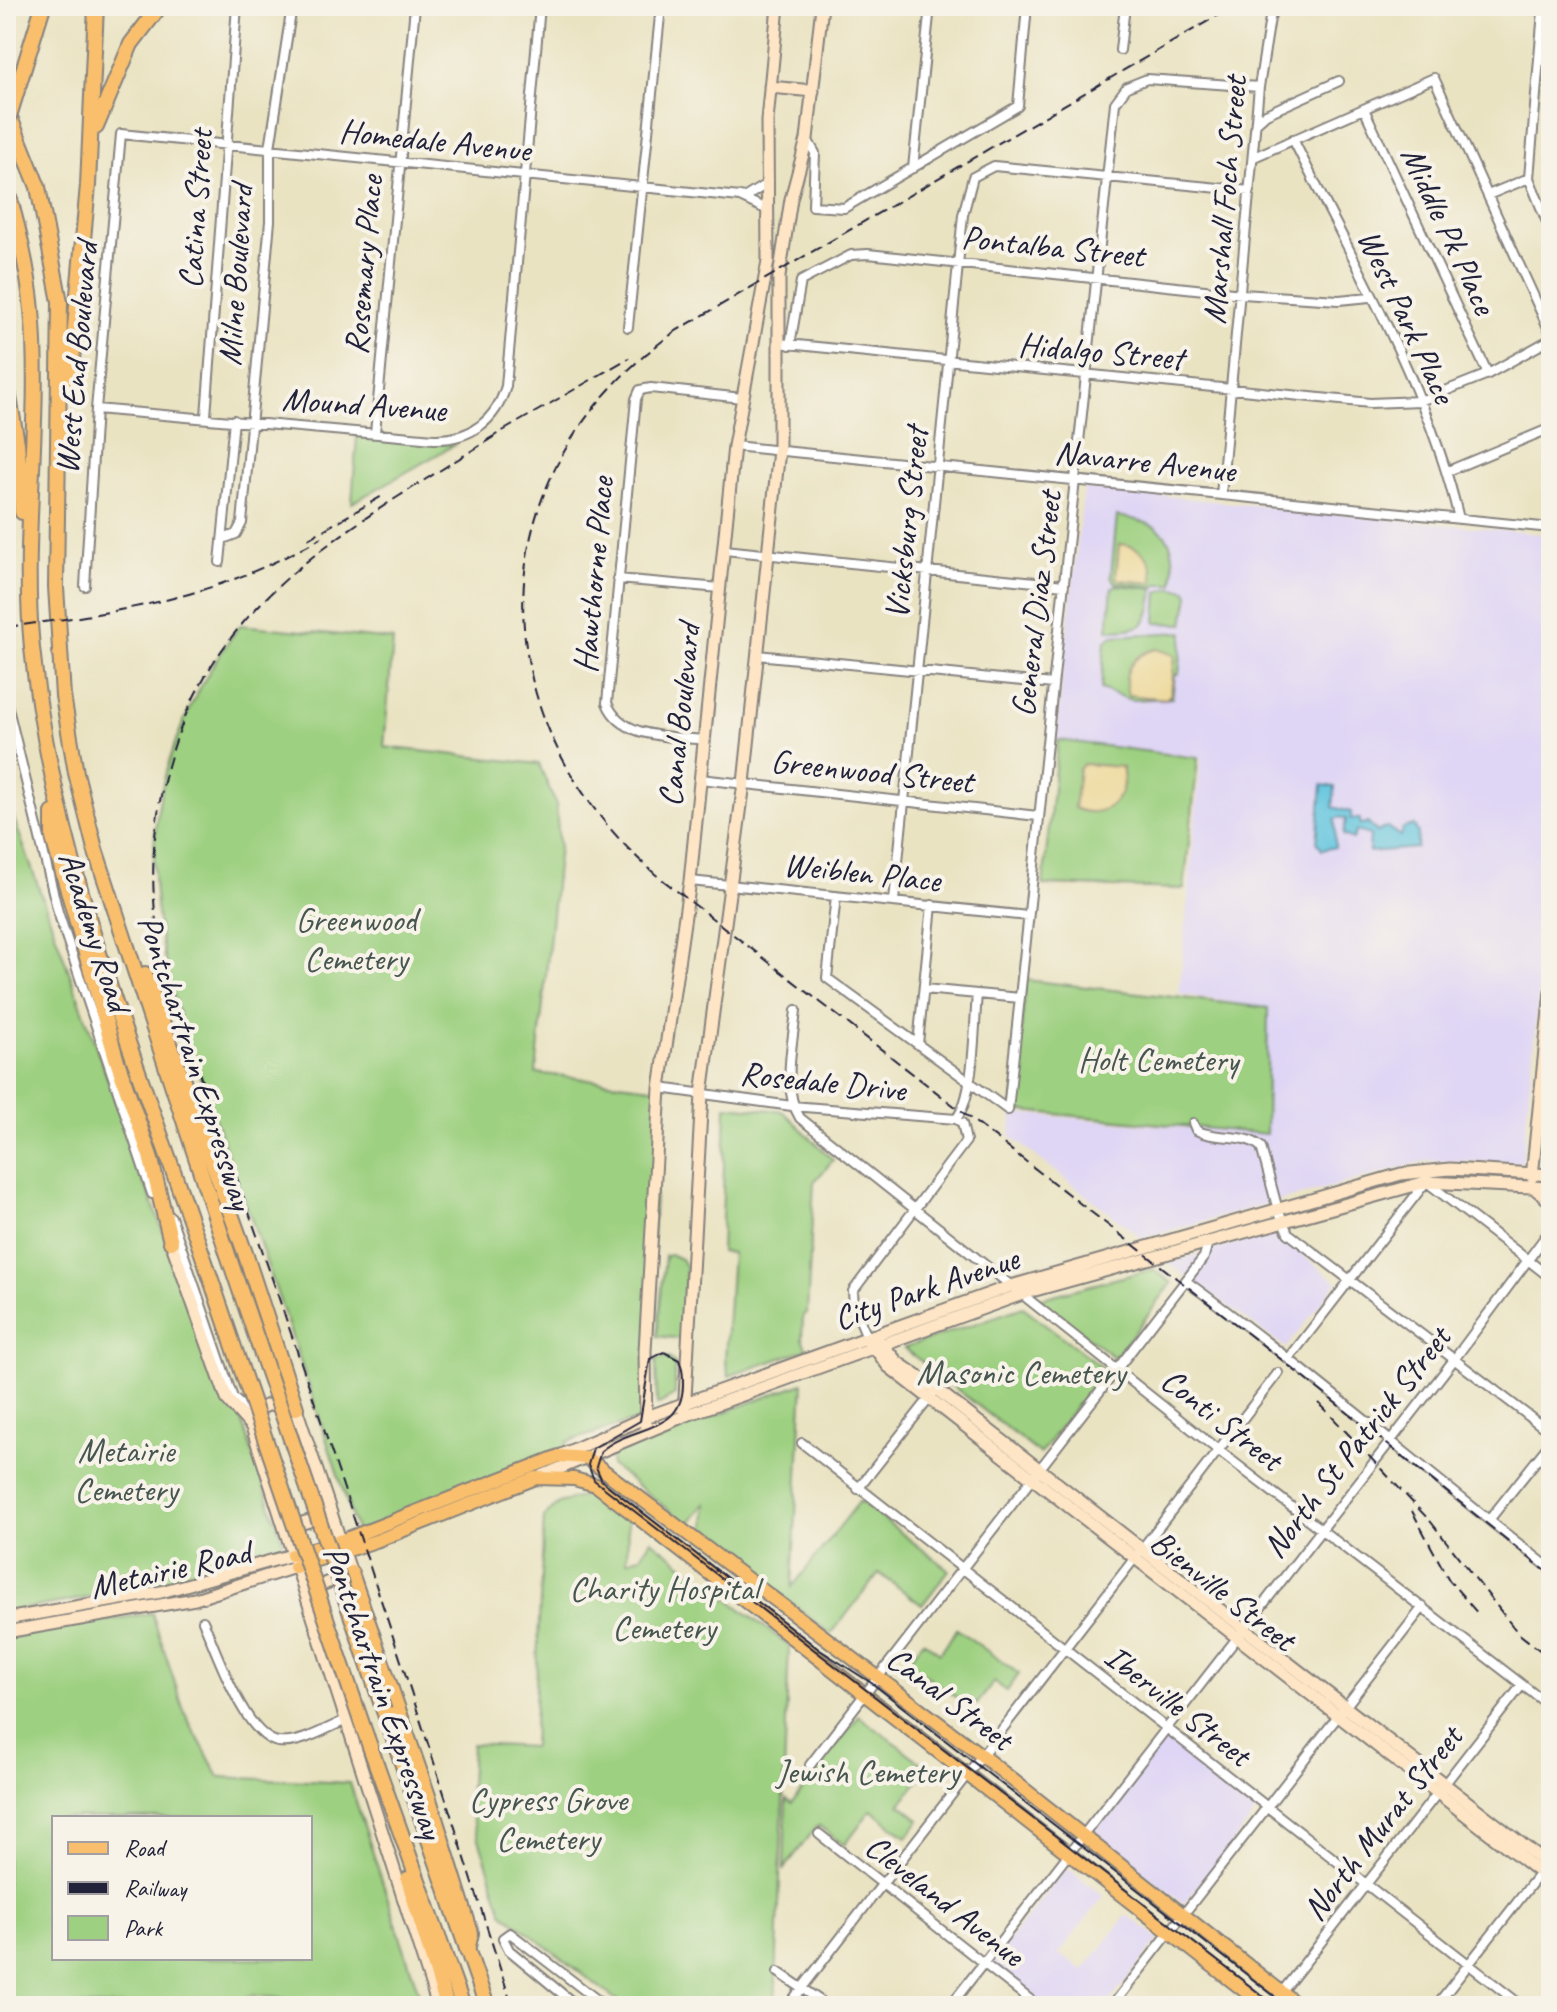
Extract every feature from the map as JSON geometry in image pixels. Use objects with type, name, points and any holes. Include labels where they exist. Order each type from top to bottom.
[{"type":"highway","points":[[6,126],[43,6]]},
{"type":"highway","points":[[57,534],[91,146],[96,6]]},
{"type":"highway","points":[[91,146],[115,75],[131,44],[160,6]]},
{"type":"highway","name":"Pontchartrain Expressway","points":[[6,109],[38,187],[59,290],[62,365],[57,627],[63,696],[76,773],[95,849],[227,1252],[487,2006]]},
{"type":"highway","name":"Pontchartrain Expressway","points":[[6,186],[17,224],[32,308],[34,383],[29,564],[32,646],[53,792],[79,883],[205,1262],[363,1727],[463,2006]]},
{"type":"highway","points":[[6,380],[17,443],[29,564]]},
{"type":"highway","points":[[53,792],[53,838],[116,1058],[150,1156],[171,1242]]},
{"type":"highway","points":[[95,849],[125,918],[187,1088],[296,1408]]},
{"type":"highway","points":[[351,1573],[424,1781],[471,1933],[467,1951]]},
{"type":"highway","points":[[397,1821],[394,1834],[447,2006]]},
{"type":"main road","name":"Canal Boulevard","points":[[645,1424],[645,1351],[660,1088],[690,881],[734,446],[763,301],[771,231],[768,210],[770,87],[778,6]]},
{"type":"main road","name":"Canal Boulevard","points":[[684,1416],[702,1094],[744,783],[779,450],[784,344],[777,309],[784,238],[807,139],[822,6]]},
{"type":"main road","points":[[770,87],[813,91]]},
{"type":"main road","points":[[1551,991],[1541,1184],[1551,1202]]},
{"type":"main road","name":"City Park Avenue","points":[[342,1545],[596,1439],[684,1416],[880,1341],[1011,1286],[1424,1176],[1541,1184],[1551,1175]]},
{"type":"main road","name":"City Park Avenue","points":[[342,1545],[376,1541],[536,1478],[610,1447],[687,1402],[1022,1294],[1208,1242],[1280,1216]]},
{"type":"main road","points":[[171,1242],[227,1399],[251,1414],[303,1592],[438,2006]]},
{"type":"main road","name":"Bienville Street","points":[[880,1341],[897,1362],[933,1393],[1037,1475],[1442,1789],[1547,1866],[1551,1881]]},
{"type":"main road","name":"Bienville Street","points":[[880,1341],[888,1366],[933,1393]]},
{"type":"main road","points":[[251,1414],[283,1399],[296,1408],[351,1573],[303,1592]]},
{"type":"main road","points":[[596,1439],[584,1458],[589,1479],[596,1485]]},
{"type":"main road","points":[[610,1447],[605,1462],[610,1472]]},
{"type":"main road","name":"Canal Street","points":[[559,1456],[584,1458],[610,1472],[806,1626],[981,1755],[1299,2006]]},
{"type":"main road","name":"Canal Street","points":[[536,1478],[574,1479],[596,1485],[1264,2006]]},
{"type":"main road","points":[[284,1529],[331,1514]]},
{"type":"main road","points":[[678,1550],[690,1535]]},
{"type":"main road","name":"Metairie Road","points":[[6,1632],[195,1599],[342,1545]]},
{"type":"main road","name":"Metairie Road","points":[[6,1619],[161,1592],[294,1561]]},
{"type":"main road","points":[[995,1798],[1010,1779]]},
{"type":"main road","points":[[1221,1973],[1235,1955]]},
{"type":"street","name":"Catina Street","points":[[206,416],[237,6]]},
{"type":"street","name":"Milne Boulevard","points":[[223,539],[236,534],[242,523],[270,221],[270,148],[292,6]]},
{"type":"street","name":"Rosemary Place","points":[[375,433],[415,6]]},
{"type":"street","points":[[523,175],[540,6]]},
{"type":"street","points":[[628,327],[661,6]]},
{"type":"street","points":[[913,168],[930,6]]},
{"type":"street","points":[[807,139],[815,153],[813,206],[844,208],[1018,106],[1027,6]]},
{"type":"street","points":[[1120,50],[1125,6]]},
{"type":"street","name":"Marshall Foch Street","points":[[1221,495],[1259,87],[1270,18],[1275,6]]},
{"type":"street","points":[[1502,6],[1547,11],[1529,178],[1551,232]]},
{"type":"street","points":[[1254,157],[1434,78],[1551,337]]},
{"type":"street","name":"General Diaz Street","points":[[968,1080],[1008,1110],[1115,103],[1127,87],[1147,79],[1259,87]]},
{"type":"street","points":[[1256,124],[1266,114],[1339,81]]},
{"type":"street","name":"Middle Pk Place","points":[[1364,109],[1488,374]]},
{"type":"street","name":"Homedale Avenue","points":[[121,134],[744,198],[768,210]]},
{"type":"street","name":"West End Boulevard","points":[[85,586],[96,409],[121,134]]},
{"type":"street","name":"West Park Place","points":[[1293,139],[1420,401],[1448,471],[1459,519]]},
{"type":"street","name":"Vicksburg Street","points":[[894,901],[958,262],[969,185],[980,171],[994,166],[1107,177]]},
{"type":"street","name":"Mound Avenue","points":[[96,409],[457,438],[474,431],[496,413],[506,386],[523,175]]},
{"type":"street","points":[[1107,177],[1250,191]]},
{"type":"street","points":[[1488,195],[1529,178]]},
{"type":"street","points":[[744,198],[768,183]]},
{"type":"street","name":"Pontalba Street","points":[[784,344],[801,281],[851,255],[958,262],[1242,294],[1339,300],[1370,297]]},
{"type":"street","name":"Hidalgo Street","points":[[784,344],[1087,377],[1370,403],[1420,401],[1488,374],[1551,337]]},
{"type":"street","name":"Hawthorne Place","points":[[705,740],[631,729],[609,709],[618,579],[637,393],[646,388],[742,398]]},
{"type":"street","name":"Milne Boulevard","points":[[220,562],[234,420]]},
{"type":"street","points":[[1448,471],[1551,428]]},
{"type":"street","name":"Navarre Avenue","points":[[734,446],[1551,528]]},
{"type":"street","points":[[725,550],[1064,585]]},
{"type":"street","points":[[618,579],[720,588]]},
{"type":"street","points":[[757,655],[1053,684]]},
{"type":"street","name":"Academy Road","points":[[6,700],[58,912],[147,1174]]},
{"type":"street","name":"Greenwood Street","points":[[700,779],[1038,816]]},
{"type":"street","name":"Weiblen Place","points":[[690,881],[1028,916]]},
{"type":"street","points":[[836,896],[827,978],[968,1080]]},
{"type":"street","points":[[918,1044],[932,905]]},
{"type":"street","points":[[924,989],[1020,998]]},
{"type":"street","points":[[912,1209],[966,1141],[966,1129],[956,1119],[962,1112],[968,1080],[977,994]]},
{"type":"street","points":[[792,1106],[789,1081],[796,1010]]},
{"type":"street","name":"Rosedale Drive","points":[[660,1088],[792,1106],[956,1119]]},
{"type":"street","name":"Conti Street","points":[[792,1106],[809,1126],[912,1209],[1551,1707]]},
{"type":"street","points":[[1193,1123],[1196,1130],[1205,1135],[1254,1141],[1261,1147],[1280,1216],[1288,1233],[1551,1433]]},
{"type":"street","points":[[147,1174],[167,1205],[233,1398],[251,1414]]},
{"type":"street","points":[[147,1174],[171,1242]]},
{"type":"street","points":[[1290,1357],[1424,1176],[1551,1278]]},
{"type":"street","name":"Bienville Street","points":[[880,1341],[854,1306],[853,1291],[912,1209]]},
{"type":"street","name":"North St Patrick Street","points":[[950,2006],[1453,1361],[1551,1229]]},
{"type":"street","points":[[810,1765],[1186,1281],[1204,1257],[1208,1242]]},
{"type":"street","points":[[1186,1281],[1290,1357],[1489,1520],[1550,1565]]},
{"type":"street","points":[[788,2006],[1278,1373]]},
{"type":"street","points":[[858,1489],[933,1393]]},
{"type":"street","points":[[1489,1520],[1551,1442]]},
{"type":"street","name":"Iberville Street","points":[[802,1443],[1522,2006]]},
{"type":"street","points":[[191,1583],[195,1599]]},
{"type":"street","points":[[1112,2006],[1423,1607]]},
{"type":"street","points":[[203,1621],[241,1704],[264,1737],[276,1742],[297,1741],[344,1721]]},
{"type":"street","name":"North Murat Street","points":[[1271,2006],[1522,1685]]},
{"type":"street","name":"Cleveland Avenue","points":[[819,1834],[1038,2006]]},
{"type":"street","points":[[1436,2006],[1547,1866]]},
{"type":"street","points":[[577,2006],[509,1950],[503,1938],[510,1933],[605,2006]]},
{"type":"street","points":[[778,1972],[828,2006]]},
{"type":"street","points":[[561,1992],[570,1979]]},
{"type":"street","points":[[247,2005],[261,2006]]},
{"type":"shaded area","points":[[1084,488],[1551,535],[1551,872],[1522,1162],[1426,1161],[1142,1238],[1010,1136],[1013,1113],[1267,1135],[1268,1008],[1179,994],[1201,757],[1055,739]]},
{"type":"shaded area","points":[[1273,1232],[1337,1282],[1286,1348],[1168,1263]]},
{"type":"shaded area","points":[[1168,1735],[1260,1807],[1184,1904],[1092,1832]]},
{"type":"shaded area","points":[[1067,1868],[1104,1896],[1059,1953],[1061,1955],[1083,1971],[1127,1915],[1159,1939],[1106,2006],[1044,2006],[990,1964]]},
{"type":"green space","points":[[357,436],[454,445],[352,503]]},
{"type":"green space","points":[[1117,516],[1147,523],[1164,535],[1173,554],[1173,584],[1158,584],[1156,587],[1115,583],[1111,576]]},
{"type":"green space","points":[[1117,585],[1154,589],[1150,611],[1138,627],[1108,630],[1112,588]]},
{"type":"green space","points":[[1172,588],[1186,590],[1189,595],[1184,624],[1156,623],[1158,592]]},
{"type":"green space","name":"Greenwood Cemetery","points":[[240,625],[393,640],[384,747],[539,764],[556,805],[559,846],[536,1073],[660,1088],[644,1418],[566,1442],[567,1452],[357,1533],[274,1284],[190,1050],[170,980],[157,911],[154,842],[166,773],[193,701]]},
{"type":"green space","points":[[1183,632],[1179,674],[1175,675],[1172,698],[1131,700],[1101,689],[1105,642],[1113,636]]},
{"type":"green space","points":[[1058,740],[1198,758],[1184,889],[1043,885]]},
{"type":"green space","name":"Metairie Cemetery","points":[[6,797],[224,1401],[240,1416],[285,1548],[144,1588],[6,1612]]},
{"type":"green space","name":"Holt Cemetery","points":[[1026,980],[1268,1008],[1266,1134],[1013,1110]]},
{"type":"green space","points":[[726,1106],[783,1111],[833,1160],[814,1182],[807,1313],[803,1315],[802,1339],[807,1349],[729,1376],[725,1360],[732,1253],[721,1252]]},
{"type":"green space","points":[[665,1256],[681,1259],[686,1268],[683,1339],[657,1336]]},
{"type":"green space","name":"Masonic Cemetery","points":[[1153,1269],[1172,1283],[1115,1358],[1038,1299]]},
{"type":"green space","name":"Masonic Cemetery","points":[[1023,1307],[1104,1369],[1040,1454],[904,1348]]},
{"type":"green space","points":[[669,1358],[675,1363],[675,1395],[657,1405],[656,1361]]},
{"type":"green space","points":[[803,1383],[792,1587],[860,1501],[949,1570],[922,1605],[879,1573],[831,1634],[705,1536],[706,1503],[688,1525],[611,1465],[612,1454]]},
{"type":"green space","points":[[583,1496],[607,1503],[628,1521],[627,1561],[641,1556],[651,1540],[789,1646],[775,2006],[624,2006],[503,1913],[469,1808],[472,1744],[533,1747],[544,1517],[559,1503]]},
{"type":"green space","points":[[152,1613],[185,1714],[219,1777],[350,1783],[423,2006],[358,2006],[249,1995],[243,2006],[6,2006],[6,1638]]},
{"type":"green space","points":[[957,1629],[1019,1674],[1007,1691],[994,1682],[977,1704],[969,1698],[965,1704],[908,1662],[923,1641],[940,1653]]},
{"type":"green space","name":"Jewish Cemetery","points":[[859,1716],[928,1768],[900,1804],[920,1820],[907,1837],[871,1810],[844,1845],[818,1825],[784,1869],[786,1799],[792,1803]]},
{"type":"sand","points":[[1119,544],[1134,547],[1145,556],[1152,568],[1153,583],[1119,580],[1116,576]]},
{"type":"sand","points":[[1156,649],[1175,655],[1171,694],[1166,699],[1128,695],[1126,679],[1130,666],[1141,655]]},
{"type":"sand","points":[[1084,764],[1122,767],[1122,788],[1118,797],[1112,804],[1095,812],[1074,808],[1079,769]]},
{"type":"water","points":[[1322,785],[1335,787],[1333,807],[1351,812],[1351,819],[1360,819],[1360,824],[1368,823],[1377,832],[1387,827],[1400,836],[1403,828],[1414,825],[1418,833],[1417,848],[1369,852],[1370,835],[1356,831],[1353,839],[1343,835],[1346,819],[1339,817],[1335,819],[1335,847],[1322,850],[1317,842]]},
{"type":"tram line","points":[[1276,2006],[594,1480],[588,1465],[593,1448],[640,1421],[650,1359],[664,1352],[679,1360],[683,1379],[680,1401],[665,1421],[613,1442],[601,1451],[596,1467],[602,1481],[820,1650],[873,1684],[1287,2006]]},
{"type":"railway","points":[[671,334],[1234,6]]},
{"type":"railway","points":[[679,329],[613,386],[565,450],[535,520],[523,594],[530,668],[554,741],[596,810],[655,874],[1273,1353],[1551,1575]]},
{"type":"railway","points":[[487,440],[629,358]]},
{"type":"railway","points":[[495,436],[323,549],[283,582],[248,618],[217,658],[180,729],[158,810],[153,865],[159,943],[176,1008],[344,1490],[512,2006]]},
{"type":"railway","points":[[308,539],[384,495]]},
{"type":"railway","points":[[6,627],[169,599],[245,575],[322,537]]},
{"type":"railway","points":[[1319,1403],[1431,1522],[1518,1633],[1551,1659]]},
{"type":"railway","points":[[1412,1511],[1449,1580],[1479,1615]]},
{"type":"park label","name":"Charity Hospital Cemetery","points":[[664,1608]]},
{"type":"park label","name":"Cypress Grove Cemetery","points":[[548,1818]]}]
